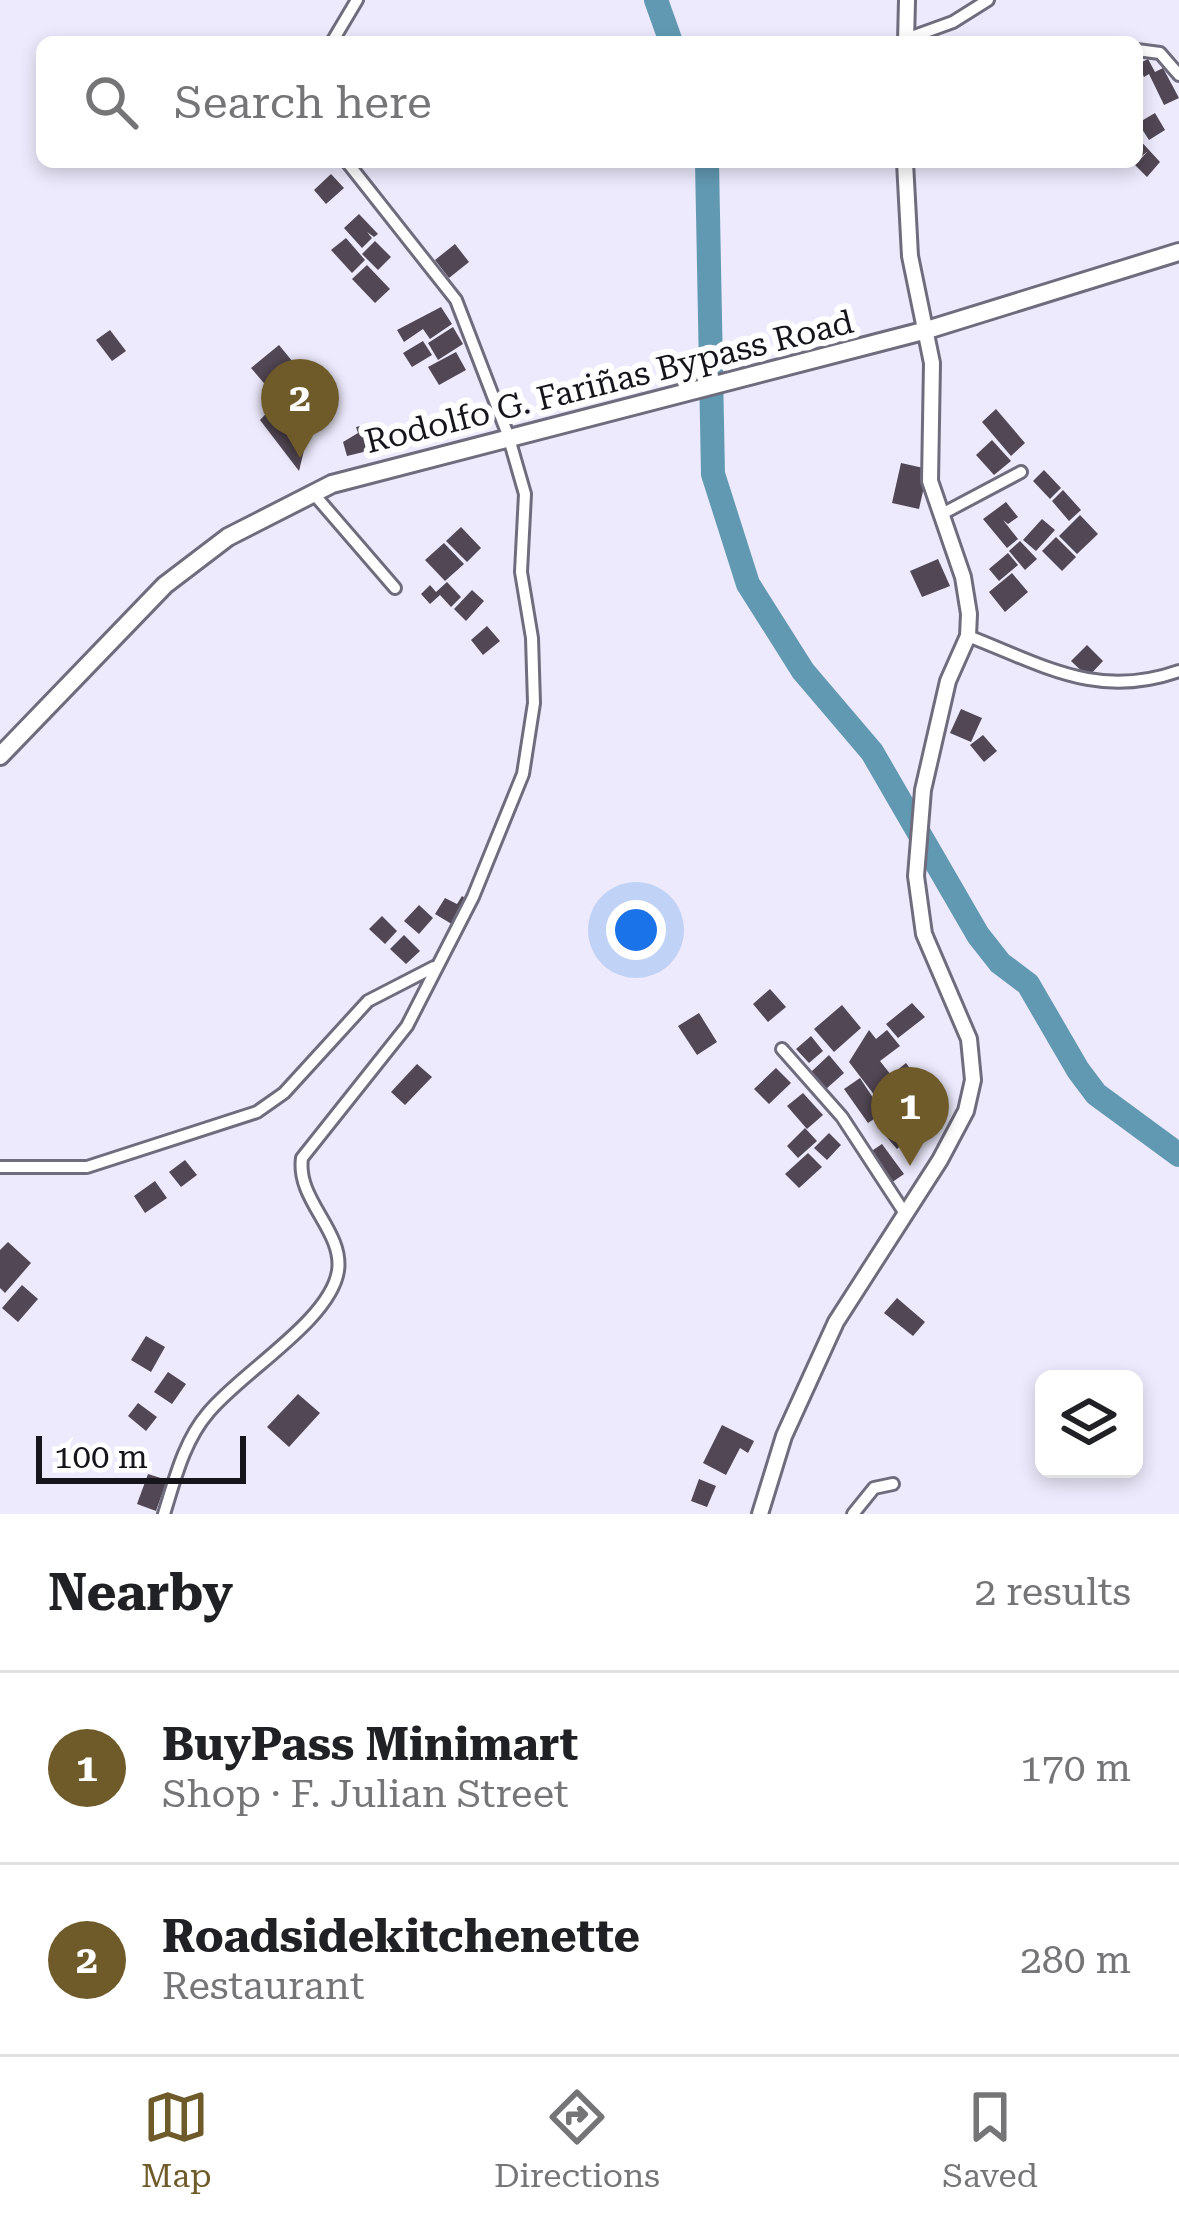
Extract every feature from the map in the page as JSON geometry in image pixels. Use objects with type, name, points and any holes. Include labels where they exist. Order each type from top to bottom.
[{"type":"main road","name":"Rodolfo G. Fariñas Bypass Road","points":[[0,756],[164,585],[228,537],[313,493],[508,435],[927,330],[1179,253]]},
{"type":"street","points":[[336,36],[357,0]]},
{"type":"street","points":[[906,36],[907,0]]},
{"type":"street","points":[[916,36],[988,0]]},
{"type":"street","points":[[1143,51],[1160,53],[1179,75]]},
{"type":"street","points":[[164,1514],[180,1462],[204,1417],[312,1316],[335,1280],[335,1251],[304,1188],[302,1159],[394,1047],[473,897],[523,774],[530,737],[532,638],[521,572],[525,494],[508,435],[456,300],[352,168]]},
{"type":"street","points":[[760,1514],[784,1436],[836,1322],[966,1111],[973,1081],[969,1039],[924,934],[916,876],[923,790],[948,681],[968,636],[968,597],[930,481],[933,387],[906,226],[905,168]]},
{"type":"street","points":[[940,515],[1021,472]]},
{"type":"street","points":[[313,493],[395,588]]},
{"type":"street","points":[[968,636],[1078,680],[1137,681],[1179,670]]},
{"type":"street","points":[[0,1167],[87,1166],[257,1112],[284,1093],[368,1001],[434,967]]},
{"type":"street","points":[[782,1049],[842,1117],[904,1211]]},
{"type":"street","points":[[853,1514],[874,1488],[893,1484]]},
{"type":"building","points":[[1148,59],[1155,72],[1163,68],[1179,98],[1164,105],[1149,74],[1144,77],[1143,62]]},
{"type":"building","points":[[1155,113],[1165,130],[1149,140],[1143,120]]},
{"type":"building","points":[[1143,144],[1160,162],[1147,177],[1138,168],[1143,168],[1148,151],[1143,155]]},
{"type":"building","points":[[331,174],[344,188],[326,204],[314,190]]},
{"type":"building","points":[[359,214],[378,234],[374,237],[367,232],[372,238],[362,248],[344,228]]},
{"type":"building","points":[[346,238],[365,260],[352,273],[331,250]]},
{"type":"building","points":[[375,241],[391,257],[378,270],[362,254]]},
{"type":"building","points":[[455,244],[469,262],[449,278],[435,260]]},
{"type":"building","points":[[367,265],[390,289],[375,303],[352,279]]},
{"type":"building","points":[[441,307],[452,324],[430,339],[423,329],[404,342],[397,330]]},
{"type":"building","points":[[453,327],[463,344],[438,360],[428,343]]},
{"type":"building","points":[[110,330],[126,351],[112,361],[96,340]]},
{"type":"building","points":[[423,341],[432,355],[412,367],[403,353]]},
{"type":"building","points":[[279,345],[297,367],[269,389],[251,368]]},
{"type":"building","points":[[456,352],[466,370],[439,385],[428,367]]},
{"type":"building","points":[[279,400],[308,434],[299,471],[260,420]]},
{"type":"building","points":[[996,409],[1025,443],[1011,456],[982,422]]},
{"type":"building","points":[[373,423],[380,448],[347,456],[343,442],[358,433],[356,427]]},
{"type":"building","points":[[992,440],[1011,461],[994,475],[976,455]]},
{"type":"building","points":[[901,463],[928,469],[919,509],[892,503]]},
{"type":"building","points":[[1044,470],[1061,488],[1050,499],[1033,481]]},
{"type":"building","points":[[1063,490],[1081,510],[1069,521],[1052,501]]},
{"type":"building","points":[[1006,502],[1018,517],[1008,524],[1003,520],[1018,539],[1007,548],[983,519]]},
{"type":"building","points":[[1080,515],[1098,534],[1077,554],[1059,536]]},
{"type":"building","points":[[1042,519],[1055,530],[1036,551],[1023,540]]},
{"type":"building","points":[[461,527],[481,548],[467,562],[446,541]]},
{"type":"building","points":[[1056,537],[1076,557],[1062,571],[1042,551]]},
{"type":"building","points":[[1020,541],[1037,559],[1025,570],[1009,551]]},
{"type":"building","points":[[444,543],[464,564],[445,581],[425,560]]},
{"type":"building","points":[[1008,553],[1018,565],[999,581],[989,569]]},
{"type":"building","points":[[938,559],[950,586],[922,597],[910,571]]},
{"type":"building","points":[[1012,573],[1028,592],[1005,612],[989,592]]},
{"type":"building","points":[[447,582],[461,597],[451,607],[440,595],[430,604],[421,594],[430,585],[436,592]]},
{"type":"building","points":[[472,590],[484,601],[466,621],[454,609]]},
{"type":"building","points":[[487,626],[500,641],[483,655],[471,640]]},
{"type":"building","points":[[1087,645],[1103,661],[1088,677],[1071,661]]},
{"type":"building","points":[[961,709],[982,718],[971,742],[950,733]]},
{"type":"building","points":[[983,735],[997,751],[984,762],[970,745]]},
{"type":"building","points":[[462,896],[469,901],[455,926],[435,914],[445,898],[457,904]]},
{"type":"building","points":[[419,905],[433,918],[419,934],[404,921]]},
{"type":"building","points":[[382,916],[397,931],[385,944],[369,929]]},
{"type":"building","points":[[404,935],[420,951],[406,964],[390,949]]},
{"type":"building","points":[[770,989],[786,1007],[768,1022],[753,1004]]},
{"type":"building","points":[[912,1003],[925,1017],[898,1038],[886,1024]]},
{"type":"building","points":[[842,1005],[861,1028],[834,1052],[814,1029]]},
{"type":"building","points":[[699,1013],[717,1042],[697,1055],[678,1026]]},
{"type":"building","points":[[869,1030],[876,1039],[887,1030],[900,1046],[880,1061],[891,1075],[906,1063],[920,1082],[885,1109],[849,1062]]},
{"type":"building","points":[[811,1036],[823,1051],[809,1063],[796,1049]]},
{"type":"building","points":[[829,1055],[844,1073],[826,1089],[811,1072]]},
{"type":"building","points":[[417,1064],[432,1077],[405,1105],[391,1092]]},
{"type":"building","points":[[776,1068],[791,1083],[769,1104],[754,1089]]},
{"type":"building","points":[[860,1078],[883,1113],[868,1123],[844,1089]]},
{"type":"building","points":[[803,1093],[823,1115],[807,1129],[787,1106]]},
{"type":"building","points":[[910,1100],[929,1123],[923,1129],[930,1137],[922,1144],[914,1135],[897,1149],[878,1127]]},
{"type":"building","points":[[805,1128],[817,1141],[798,1158],[787,1146]]},
{"type":"building","points":[[829,1133],[841,1145],[827,1160],[814,1148]]},
{"type":"building","points":[[882,1144],[904,1174],[891,1183],[870,1152]]},
{"type":"building","points":[[808,1153],[822,1167],[799,1188],[785,1174]]},
{"type":"building","points":[[185,1160],[197,1175],[181,1187],[169,1172]]},
{"type":"building","points":[[155,1181],[167,1198],[145,1213],[134,1196]]},
{"type":"building","points":[[8,1242],[31,1263],[5,1293],[0,1288],[0,1250]]},
{"type":"building","points":[[22,1285],[38,1299],[18,1322],[2,1308]]},
{"type":"building","points":[[897,1298],[925,1322],[913,1336],[884,1313]]},
{"type":"building","points":[[146,1336],[165,1347],[151,1372],[131,1360]]},
{"type":"building","points":[[168,1372],[186,1384],[172,1404],[154,1392]]},
{"type":"building","points":[[298,1394],[320,1413],[289,1447],[267,1427]]},
{"type":"building","points":[[138,1403],[157,1417],[146,1431],[128,1416]]},
{"type":"building","points":[[722,1425],[754,1441],[748,1453],[740,1448],[726,1475],[703,1463]]},
{"type":"building","points":[[148,1474],[167,1480],[156,1511],[137,1504]]},
{"type":"building","points":[[699,1479],[716,1486],[707,1507],[691,1501]]},
{"type":"waterway","points":[[656,0],[669,36]]},
{"type":"waterway","points":[[707,168],[713,474],[748,584],[803,671],[872,752],[978,935],[1000,963],[1028,984],[1096,1094],[1179,1155]]},
{"type":"place","name":"Roadsidekitchenette","points":[[300,458]]},
{"type":"place","name":"BuyPass Minimart","points":[[910,1166]]}]
